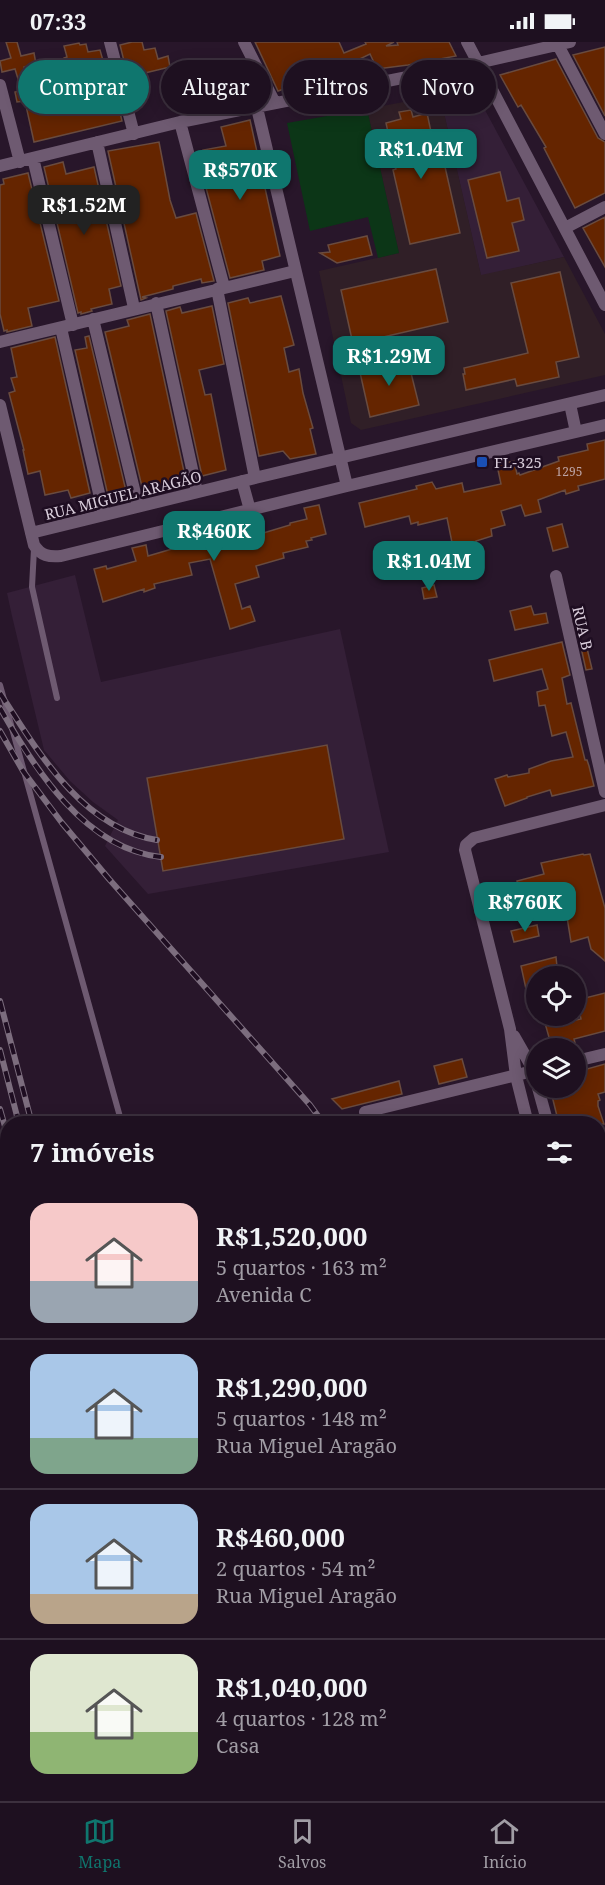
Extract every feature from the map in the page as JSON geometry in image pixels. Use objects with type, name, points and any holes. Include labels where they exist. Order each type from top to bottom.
[{"type":"street","points":[[110,42],[134,134]]},
{"type":"street","points":[[244,42],[275,104]]},
{"type":"street","points":[[467,42],[476,60]]},
{"type":"street","points":[[491,60],[564,43],[605,134]]},
{"type":"street","points":[[271,105],[401,79]]},
{"type":"street","points":[[0,85],[20,162]]},
{"type":"street","points":[[496,97],[605,305]]},
{"type":"street","points":[[0,166],[180,122],[224,114]]},
{"type":"street","points":[[258,114],[347,486]]},
{"type":"street","points":[[180,122],[220,288],[255,478]]},
{"type":"street","points":[[96,142],[134,308]]},
{"type":"street","points":[[33,158],[104,515]]},
{"type":"street","points":[[565,228],[605,207]]},
{"type":"street","points":[[0,342],[295,271]]},
{"type":"street","points":[[156,303],[197,492]]},
{"type":"street","points":[[93,319],[138,506]]},
{"type":"street","name":"RUA MIGUEL ARAGÃO","points":[[33,539],[138,506],[605,395]]},
{"type":"street","points":[[570,404],[576,432]]},
{"type":"street","points":[[0,405],[33,539],[44,555],[61,556],[605,425]]},
{"type":"street","points":[[242,481],[250,510]]},
{"type":"street","name":"RUA B","points":[[556,576],[605,792]]},
{"type":"street","points":[[526,1116],[516,1076],[510,1029],[465,850],[466,845],[474,837],[605,805]]},
{"type":"street","points":[[510,1029],[526,1057]]},
{"type":"street","points":[[586,1059],[605,1054]]},
{"type":"street","points":[[365,1112],[526,1075]]},
{"type":"street","points":[[541,1098],[546,1116]]},
{"type":"lane","points":[[33,539],[32,587],[57,698]]},
{"type":"lane","points":[[0,685],[120,1116]]},
{"type":"shaded area","points":[[401,102],[401,114],[444,114],[481,275],[564,257],[605,334],[605,375],[361,430],[351,423],[319,271],[399,253],[368,114],[389,114],[389,105]]},
{"type":"shaded area","points":[[444,114],[487,114],[564,257],[481,276]]},
{"type":"shaded area","points":[[75,575],[101,682],[340,629],[389,852],[148,894],[105,846],[118,820],[70,781],[44,750],[12,616],[7,593]]},
{"type":"green space","points":[[338,114],[368,114],[399,253],[378,258],[368,217],[310,231],[287,123]]},
{"type":"building","points":[[6,42],[17,42],[21,56],[34,53],[35,60],[18,60],[18,79],[15,69],[2,72],[0,61],[11,58]]},
{"type":"building","points":[[142,42],[144,50],[155,48],[158,59],[168,56],[169,60],[161,60],[161,69],[149,72],[149,60],[124,60],[120,45]]},
{"type":"building","points":[[255,42],[339,42],[344,53],[366,44],[365,42],[394,42],[386,46],[398,45],[397,42],[449,42],[456,56],[435,60],[401,60],[401,66],[389,67],[389,60],[373,60],[370,54],[357,60],[283,60],[283,89],[278,91],[271,76],[271,60],[263,60]]},
{"type":"building","points":[[86,44],[88,52],[100,50],[103,60],[65,60],[67,57],[64,46]]},
{"type":"building","points":[[605,47],[605,116],[573,55]]},
{"type":"building","points":[[556,59],[598,138],[605,142],[605,193],[575,208],[544,148],[546,147],[521,105],[518,107],[500,75]]},
{"type":"building","points":[[399,112],[412,114],[413,117],[427,114],[437,160],[443,158],[460,233],[410,244],[393,170],[396,169],[386,123],[401,119]]},
{"type":"building","points":[[28,114],[120,114],[122,121],[34,142]]},
{"type":"building","points":[[250,120],[280,256],[262,261],[264,270],[230,278],[200,165],[206,164],[203,150],[226,146],[221,127]]},
{"type":"building","points":[[159,142],[170,200],[176,218],[196,213],[214,281],[202,283],[201,279],[173,286],[173,289],[142,297],[146,298],[141,300],[108,151]]},
{"type":"building","points":[[63,162],[66,174],[94,167],[121,286],[109,289],[112,304],[81,314],[81,312],[78,313],[44,167]]},
{"type":"building","points":[[500,172],[507,201],[519,198],[524,220],[512,223],[519,251],[487,258],[468,180]]},
{"type":"building","points":[[28,173],[59,301],[28,308],[32,326],[7,332],[7,330],[4,331],[0,314],[0,185],[4,184],[3,179]]},
{"type":"building","points":[[605,217],[605,267],[583,228]]},
{"type":"building","points":[[367,236],[372,255],[337,263],[320,253],[330,252],[328,245]]},
{"type":"building","points":[[436,269],[448,322],[353,344],[341,290]]},
{"type":"building","points":[[560,272],[579,357],[556,362],[559,377],[517,386],[515,379],[466,390],[464,368],[528,353],[511,283]]},
{"type":"building","points":[[281,296],[294,345],[284,348],[289,372],[299,369],[313,428],[310,429],[316,454],[290,459],[283,451],[259,456],[228,303],[248,298],[250,303]]},
{"type":"building","points":[[212,306],[224,364],[199,370],[205,395],[211,394],[226,470],[202,476],[166,311],[180,307],[182,313]]},
{"type":"building","points":[[150,314],[186,481],[143,491],[105,332],[129,326],[127,320]]},
{"type":"building","points":[[89,336],[127,495],[109,500],[75,350],[87,348],[85,337]]},
{"type":"building","points":[[55,337],[90,493],[71,498],[68,490],[45,495],[40,471],[28,474],[9,393],[15,391],[11,378],[17,377],[11,348]]},
{"type":"building","points":[[407,357],[419,405],[370,417],[359,368]]},
{"type":"building","points":[[605,440],[605,479],[578,486],[579,490],[566,494],[565,490],[538,500],[541,512],[525,516],[521,505],[501,511],[505,525],[491,529],[492,536],[476,541],[479,562],[457,567],[447,518],[418,525],[418,522],[411,524],[409,516],[365,527],[359,503],[417,489],[416,486],[432,482],[436,489],[462,483],[464,492],[501,484],[497,465],[514,461],[517,474],[520,475],[559,461],[558,457],[588,450],[587,444]]},
{"type":"building","points":[[319,505],[326,534],[306,541],[308,547],[283,553],[284,558],[256,566],[259,577],[235,584],[242,609],[250,606],[255,621],[230,629],[210,559],[189,563],[192,575],[154,584],[155,588],[144,592],[144,589],[103,602],[94,569],[106,566],[107,569],[136,561],[132,548],[146,545],[148,556],[213,537],[211,531],[244,523],[247,533],[259,530],[260,534],[307,519],[304,508]]},
{"type":"building","points":[[562,524],[568,547],[553,551],[547,528]]},
{"type":"building","points":[[434,585],[437,597],[424,599],[422,588]]},
{"type":"building","points":[[531,606],[534,615],[546,613],[548,623],[515,630],[510,611]]},
{"type":"building","points":[[562,642],[570,675],[562,678],[567,704],[571,703],[594,786],[552,796],[550,790],[505,806],[495,779],[507,775],[508,777],[529,773],[529,769],[551,761],[573,757],[566,732],[552,736],[545,705],[539,706],[537,692],[548,689],[542,669],[494,681],[489,660]]},
{"type":"building","points":[[581,642],[582,646],[586,644],[592,669],[586,670]]},
{"type":"building","points":[[327,745],[344,839],[163,871],[147,778]]},
{"type":"building","points":[[590,854],[605,908],[605,961],[591,949],[588,937],[571,942],[567,917],[572,916],[565,893],[550,897],[547,885],[520,891],[517,881],[544,874],[541,863]]},
{"type":"building","points":[[537,925],[539,936],[514,942],[511,931]]},
{"type":"building","points":[[556,957],[557,966],[526,966],[526,989],[521,966]]},
{"type":"building","points":[[605,993],[605,1031],[578,1038],[549,1038],[546,1026],[586,1026],[586,998]]},
{"type":"building","points":[[462,1059],[467,1077],[439,1084],[434,1066]]},
{"type":"building","points":[[605,1064],[605,1092],[598,1094],[601,1116],[557,1116],[552,1098],[586,1098],[586,1069]]},
{"type":"building","points":[[399,1081],[402,1094],[342,1109],[332,1099]]},
{"type":"railway","points":[[0,693],[47,762],[84,804],[106,820],[130,833],[157,840]]},
{"type":"railway","points":[[0,708],[46,779],[86,822],[109,839],[134,851],[161,857]]},
{"type":"railway","points":[[0,731],[23,771],[62,823],[318,1116]]},
{"type":"railway","points":[[0,1001],[30,1116]]},
{"type":"railway","points":[[0,1050],[17,1116]]},
{"type":"railway","points":[[0,1109],[2,1116]]},
{"type":"place","name":"FL-325","points":[[482,462]]}]
